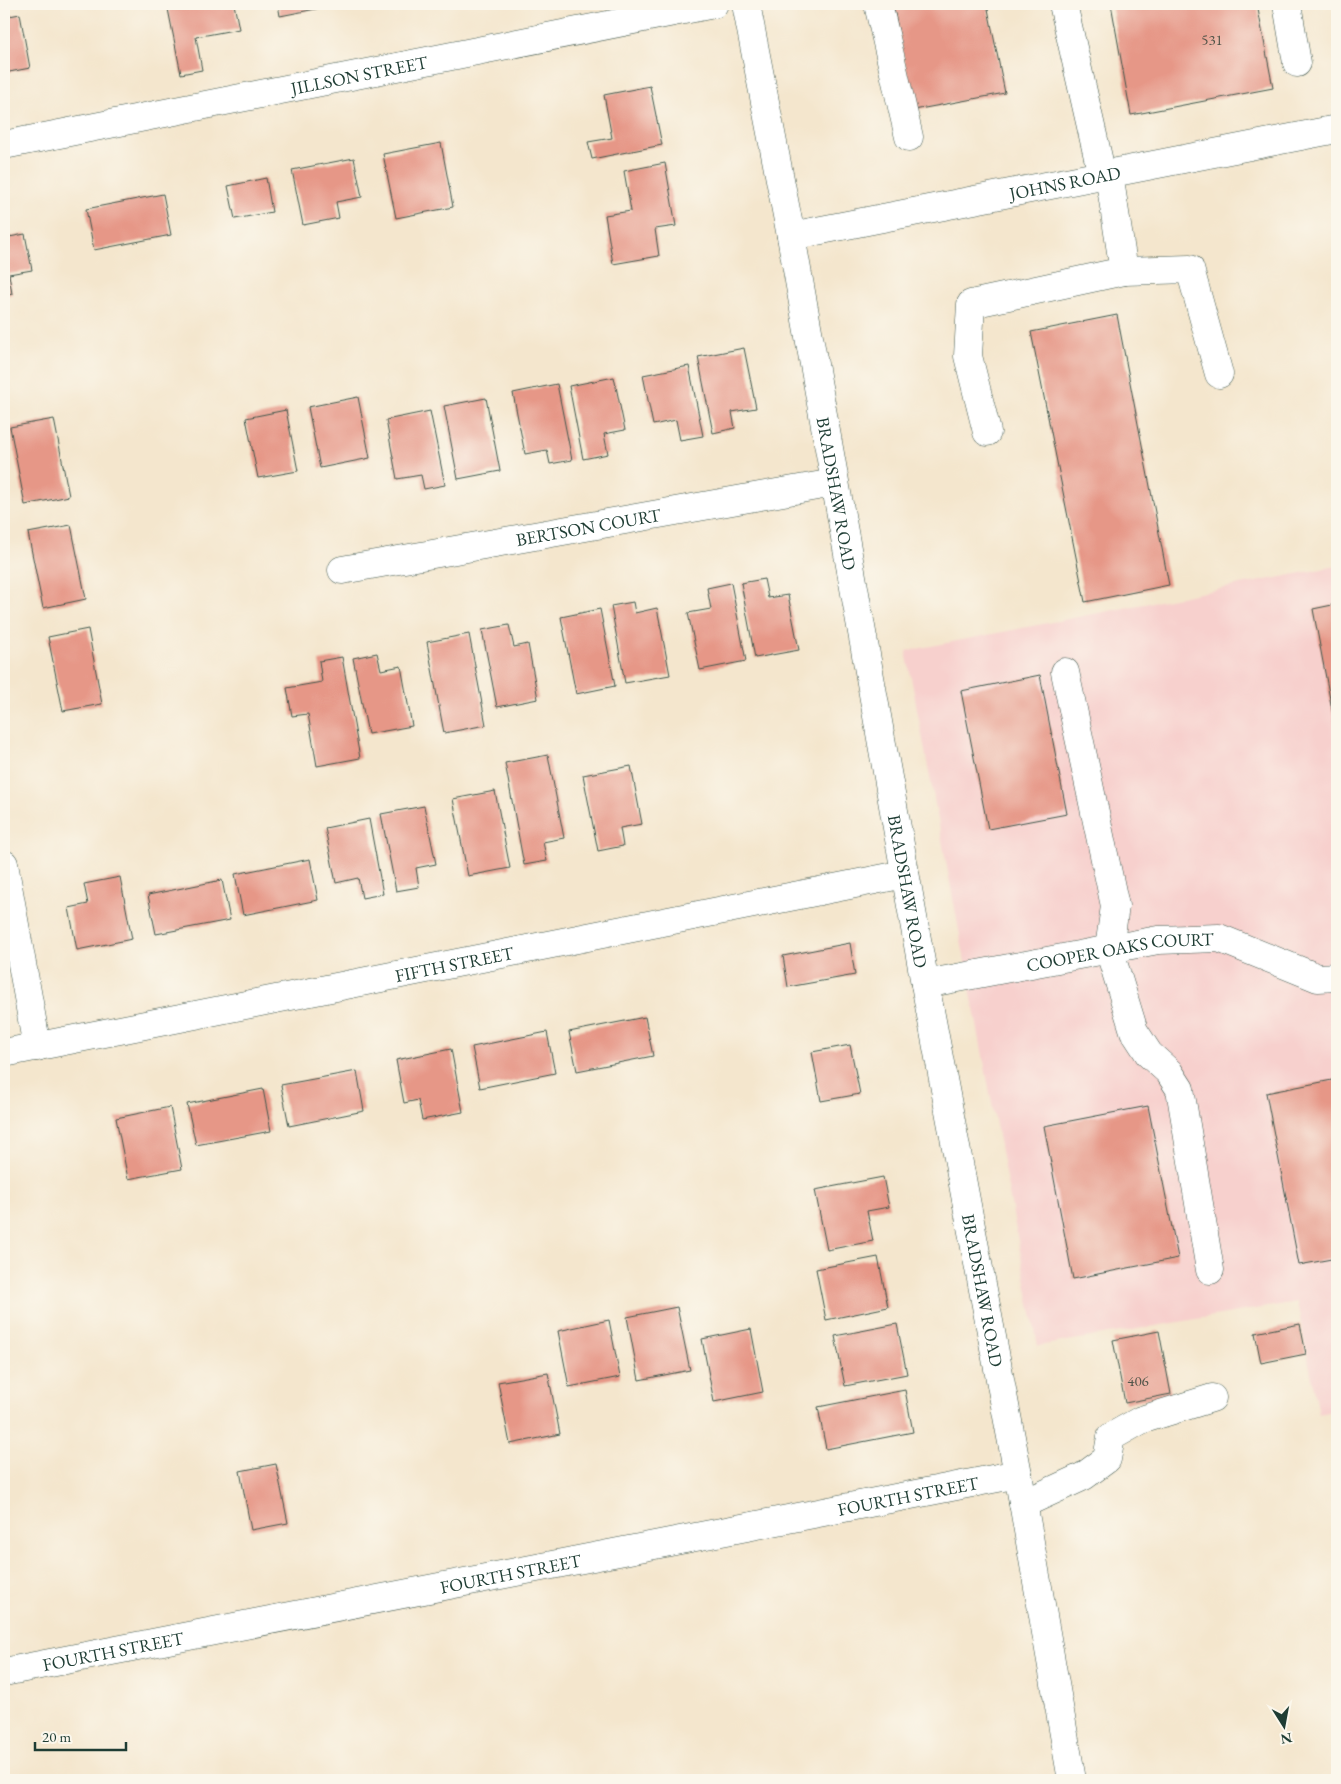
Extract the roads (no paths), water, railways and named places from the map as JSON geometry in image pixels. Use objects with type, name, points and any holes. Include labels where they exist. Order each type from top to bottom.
[{"type":"street","name":"JILLSON STREET","points":[[4,145],[714,4]]},
{"type":"street","name":"BRADSHAW ROAD","points":[[746,4],[791,236],[925,984],[1018,1474],[1072,1780]]},
{"type":"street","points":[[878,4],[909,137]]},
{"type":"street","points":[[1062,4],[1105,174],[1124,271]]},
{"type":"street","points":[[1287,4],[1297,63]]},
{"type":"street","name":"JOHNS ROAD","points":[[791,236],[1337,129]]},
{"type":"street","points":[[986,432],[968,356],[971,304],[1124,271],[1190,268],[1219,374]]},
{"type":"street","name":"BERTSON COURT","points":[[342,570],[834,483]]},
{"type":"street","points":[[1066,672],[1115,906],[1108,949],[1134,1031],[1149,1054],[1169,1072],[1180,1089],[1210,1270]]},
{"type":"street","points":[[4,864],[37,1047]]},
{"type":"street","name":"FIFTH STREET","points":[[4,1053],[905,874]]},
{"type":"street","name":"COOPER OAKS COURT","points":[[925,984],[1158,940],[1219,938],[1318,978],[1337,977]]},
{"type":"street","points":[[1023,1504],[1084,1476],[1106,1459],[1111,1437],[1141,1420],[1212,1398]]},
{"type":"street","name":"FOURTH STREET","points":[[4,1672],[1018,1474]]}]
